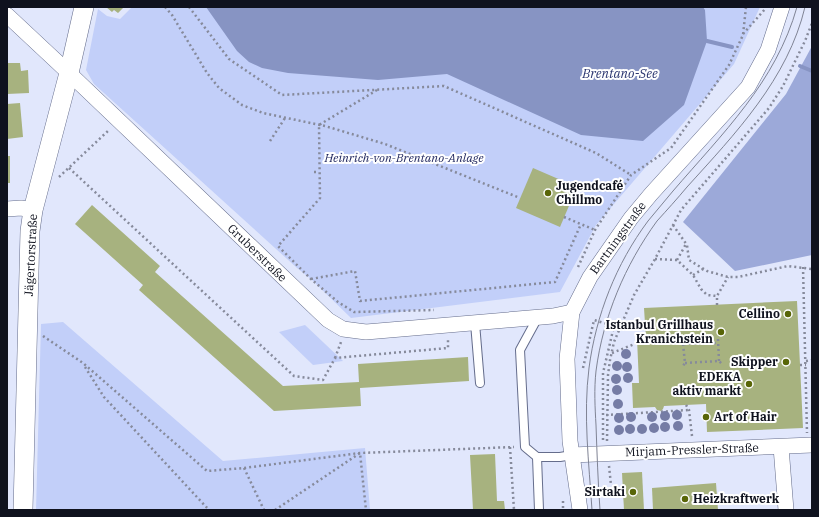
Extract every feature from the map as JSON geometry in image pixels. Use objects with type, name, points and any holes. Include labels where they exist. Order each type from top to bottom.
[{"type":"street","name":"Jägertorstraße","points":[[23,510],[30,231],[32,210],[70,73],[84,7]]},
{"type":"street","name":"Bartningstraße","points":[[580,510],[570,441],[567,359],[572,312],[590,277],[631,218],[748,87],[768,50],[782,7]]},
{"type":"street","name":"Gruberstraße","points":[[7,15],[70,73],[328,320],[344,329],[366,332],[553,316],[572,312]]},
{"type":"street","points":[[7,209],[21,208],[32,210]]},
{"type":"street","name":"Mirjam-Pressler-Straße","points":[[572,455],[605,447],[693,449],[808,445]]},
{"type":"street","points":[[781,447],[786,510]]},
{"type":"lane","points":[[538,317],[520,350],[525,446],[537,457],[560,457],[572,455]]},
{"type":"lane","points":[[475,322],[480,383]]},
{"type":"lane","points":[[537,457],[540,510]]},
{"type":"path","points":[[165,7],[172,15],[207,73],[219,88],[242,105],[263,113],[319,125],[385,144],[520,198]]},
{"type":"path","points":[[189,7],[229,59],[282,95],[444,86],[596,153],[631,175]]},
{"type":"path","points":[[743,35],[746,7]]},
{"type":"path","points":[[564,217],[595,230],[631,175],[671,148],[729,65],[743,35],[766,7]]},
{"type":"path","points":[[605,447],[608,375],[611,353],[614,342],[634,295],[681,210],[769,108],[783,86],[802,48],[812,23]]},
{"type":"path","points":[[319,125],[377,90]]},
{"type":"path","points":[[270,141],[285,118]]},
{"type":"path","points":[[319,125],[320,198],[278,246],[311,279],[338,302],[354,312],[441,310]]},
{"type":"path","points":[[54,181],[70,168],[110,129]]},
{"type":"path","points":[[70,168],[294,376],[323,380],[335,358],[342,339]]},
{"type":"path","points":[[314,172],[319,172]]},
{"type":"path","points":[[311,279],[355,271],[360,301],[555,282],[581,224]]},
{"type":"path","points":[[673,225],[686,244],[690,260],[703,269],[728,277],[738,277],[788,266],[812,268]]},
{"type":"path","points":[[677,260],[686,244]]},
{"type":"path","points":[[655,259],[677,260],[693,275],[701,289],[707,295],[717,296]]},
{"type":"path","points":[[803,267],[807,379],[807,434],[805,436],[808,445]]},
{"type":"path","points":[[693,275],[703,269]]},
{"type":"path","points":[[717,305],[717,296],[728,277]]},
{"type":"path","points":[[583,375],[584,362],[594,320],[620,328]]},
{"type":"path","points":[[611,485],[605,447],[603,373],[614,326]]},
{"type":"path","points":[[38,332],[83,364],[207,471],[244,468],[360,452],[525,446]]},
{"type":"path","points":[[718,339],[719,361],[722,365]]},
{"type":"path","points":[[680,341],[684,344],[718,343]]},
{"type":"path","points":[[611,353],[637,343]]},
{"type":"path","points":[[684,344],[684,366]]},
{"type":"path","points":[[335,358],[448,348]]},
{"type":"path","points":[[806,361],[812,360]]},
{"type":"path","points":[[684,362],[719,361]]},
{"type":"path","points":[[83,364],[104,397],[209,510]]},
{"type":"path","points":[[800,365],[806,365]]},
{"type":"path","points":[[686,405],[689,410],[693,449]]},
{"type":"path","points":[[606,415],[689,410]]},
{"type":"path","points":[[510,447],[514,510]]},
{"type":"path","points":[[275,510],[360,452]]},
{"type":"path","points":[[360,452],[366,510]]},
{"type":"path","points":[[244,468],[264,510]]},
{"type":"green space","name":"Heinrich-von-Brentano-Anlage","points":[[132,7],[760,7],[734,64],[596,225],[560,292],[351,318],[311,279],[94,84],[86,70],[98,9],[107,16],[120,19]]},
{"type":"green space","points":[[63,322],[223,461],[365,448],[370,510],[36,510],[41,324]]},
{"type":"green space","points":[[305,325],[343,361],[313,365],[279,332]]},
{"type":"shaded area","points":[[812,46],[812,255],[735,271],[683,222],[786,94]]},
{"type":"water","name":"Brentano-See","points":[[206,7],[703,7],[705,10],[707,41],[684,105],[643,141],[581,135],[447,74],[378,80],[288,73],[262,68],[249,62],[237,51]]},
{"type":"building","points":[[106,7],[124,7],[118,13],[114,10],[112,12]]},
{"type":"building","points":[[7,63],[20,63],[21,71],[28,70],[29,93],[7,94]]},
{"type":"building","points":[[20,103],[23,137],[7,139],[7,104]]},
{"type":"building","points":[[7,156],[10,156],[10,183],[7,183]]},
{"type":"building","name":"Jugendcafé Chillmo","points":[[533,168],[577,187],[560,227],[516,208]]},
{"type":"building","points":[[92,205],[160,266],[155,272],[283,386],[359,382],[358,364],[468,357],[469,381],[360,388],[361,406],[274,411],[139,290],[143,285],[75,224]]},
{"type":"building","points":[[797,301],[803,428],[707,432],[706,404],[664,406],[661,411],[657,410],[655,407],[633,408],[632,383],[639,383],[637,339],[646,339],[644,308]]},
{"type":"building","points":[[495,454],[497,501],[504,501],[505,510],[473,510],[470,455]]},
{"type":"building","name":"Sirtaki","points":[[642,472],[644,510],[624,510],[622,473]]},
{"type":"building","name":"Heizkraftwerk","points":[[716,483],[718,510],[653,510],[652,488]]},
{"type":"waterway","points":[[707,41],[732,47]]},
{"type":"waterway","points":[[800,66],[812,71]]},
{"type":"tram line","points":[[592,510],[587,439],[587,386],[592,348],[602,310],[609,291],[626,255],[648,221],[746,106],[776,59],[788,34],[797,7]]},
{"type":"tram line","points":[[600,510],[595,378],[604,331],[617,292],[635,255],[657,221],[741,126],[773,82],[797,33],[805,7]]},
{"type":"place","name":"Jugendcafé Chillmo","points":[[548,193]]},
{"type":"place","name":"Cellino","points":[[788,314]]},
{"type":"place","name":"Istanbul Grillhaus Kranichstein","points":[[721,332]]},
{"type":"place","name":"Skipper","points":[[786,362]]},
{"type":"place","name":"EDEKA aktiv markt","points":[[749,384]]},
{"type":"place","name":"Art of Hair","points":[[706,417]]},
{"type":"place","name":"Sirtaki","points":[[633,492]]},
{"type":"place","name":"Heizkraftwerk","points":[[685,499]]}]
